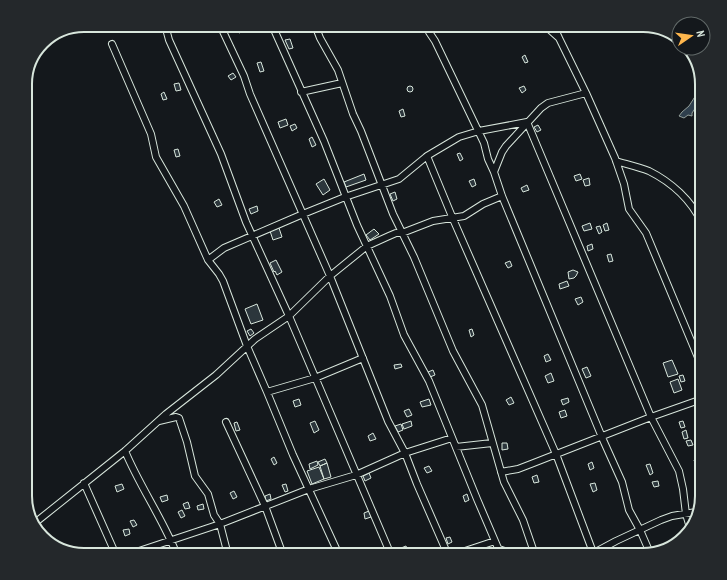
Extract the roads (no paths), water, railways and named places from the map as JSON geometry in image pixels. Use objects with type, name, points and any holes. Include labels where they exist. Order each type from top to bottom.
[{"type":"street","points":[[167,32],[169,40],[221,154],[246,222],[289,316],[388,548]]},
{"type":"street","points":[[223,32],[244,76],[330,276],[388,421],[405,453],[445,548]]},
{"type":"street","points":[[275,32],[324,141],[346,197],[390,296],[404,335],[430,381],[498,548]]},
{"type":"street","points":[[318,32],[338,70],[353,114],[382,185],[390,209],[402,233],[453,351],[482,405],[504,482],[523,520],[533,548]]},
{"type":"street","points":[[429,32],[479,131],[502,196],[622,482],[628,510],[640,530],[647,548]]},
{"type":"street","points":[[552,32],[559,38]]},
{"type":"street","points":[[556,32],[586,92],[616,161],[624,184],[629,209],[646,232],[695,350]]},
{"type":"street","points":[[112,44],[150,134],[156,157],[184,206],[208,260],[223,281],[247,346],[293,455],[336,548]]},
{"type":"street","points":[[301,92],[342,83]]},
{"type":"street","points":[[494,172],[502,152],[541,108],[548,103],[586,92]]},
{"type":"street","points":[[208,260],[224,248],[303,214],[346,197],[399,179],[427,156],[459,137],[479,131],[527,122]]},
{"type":"street","points":[[527,122],[651,418],[679,472],[688,521]]},
{"type":"street","points":[[427,156],[556,454],[591,548]]},
{"type":"street","points":[[616,161],[649,171],[678,191],[695,209]]},
{"type":"street","points":[[38,520],[125,451],[158,421],[216,375],[255,339],[289,316],[330,276],[367,246],[396,233],[402,233],[433,221],[453,219],[464,216],[483,204],[502,196]]},
{"type":"street","points":[[267,392],[315,378],[363,358]]},
{"type":"street","points":[[501,472],[518,469],[695,402]]},
{"type":"street","points":[[158,421],[176,417],[179,418],[187,442],[195,476],[208,494],[214,515],[220,524],[226,548]]},
{"type":"street","points":[[226,422],[265,506],[280,548]]},
{"type":"street","points":[[148,548],[220,524],[309,489],[356,475],[405,453],[452,438]]},
{"type":"street","points":[[456,447],[492,443]]},
{"type":"street","points":[[125,451],[174,548]]},
{"type":"street","points":[[84,484],[113,548]]},
{"type":"street","points":[[604,548],[672,516],[692,513]]},
{"type":"street","points":[[474,548],[495,541]]},
{"type":"water","points":[[695,97],[695,108],[692,116],[688,115],[684,118],[679,116],[682,112],[689,106]]}]
